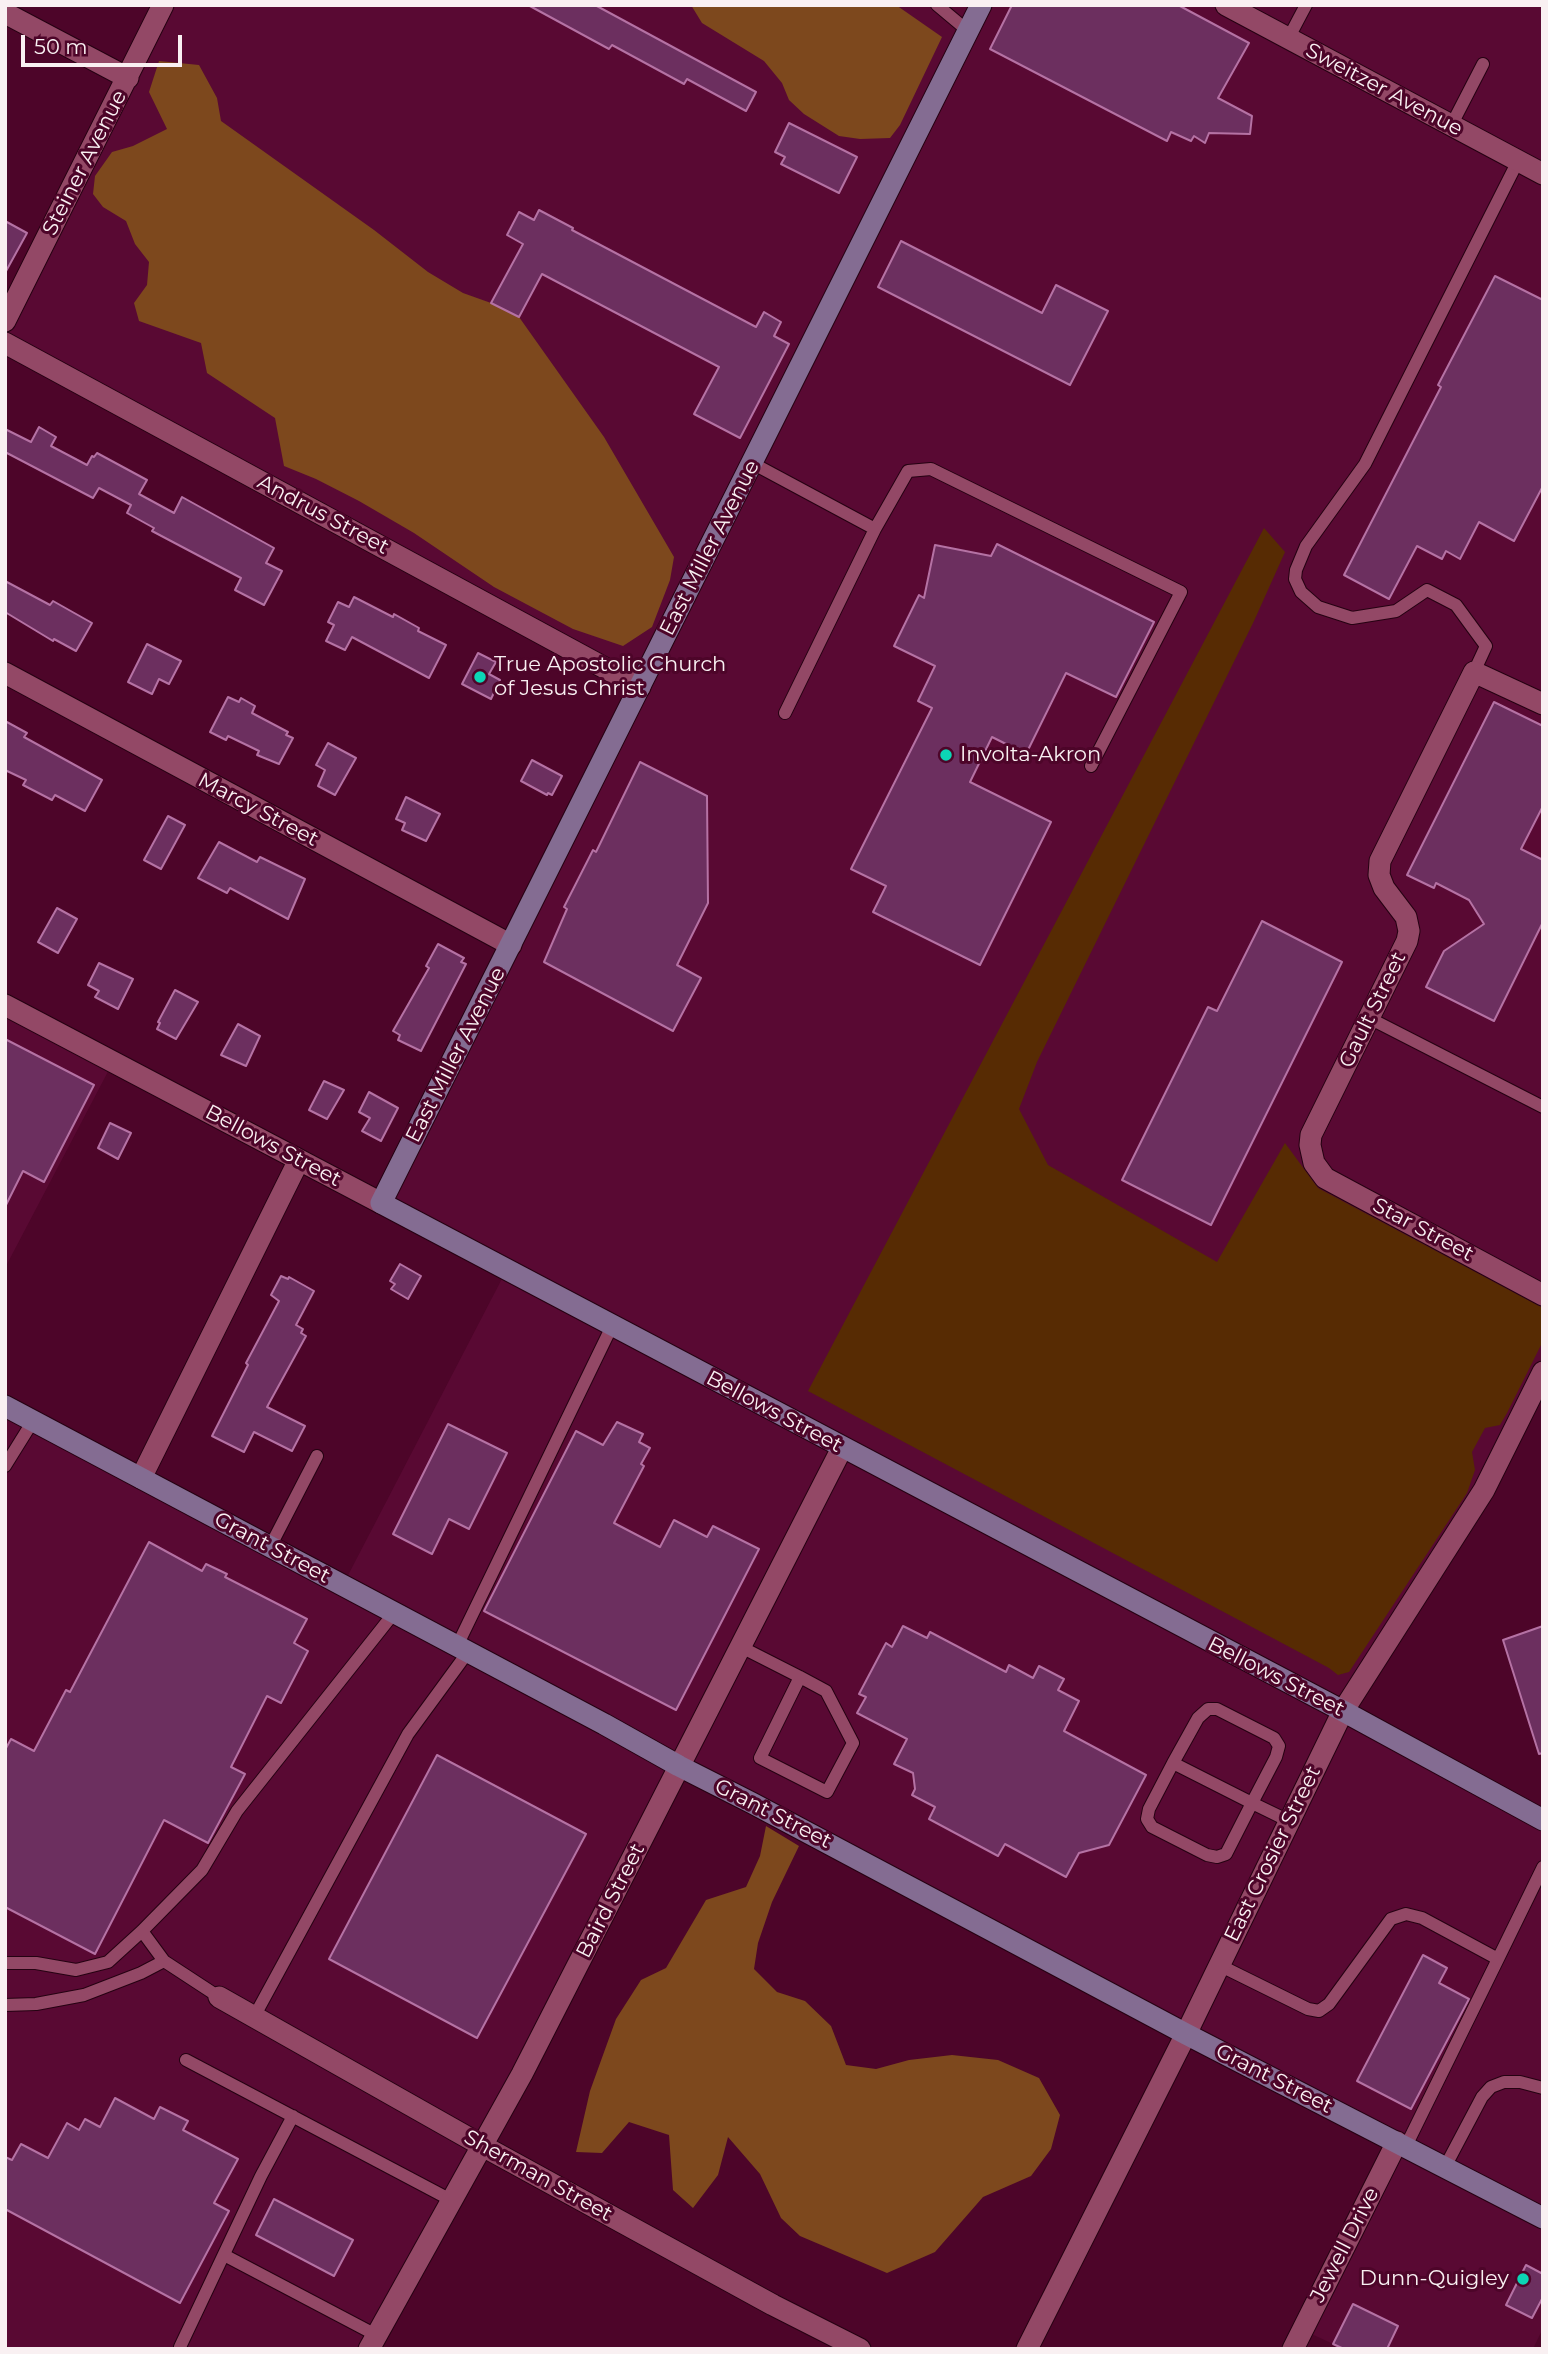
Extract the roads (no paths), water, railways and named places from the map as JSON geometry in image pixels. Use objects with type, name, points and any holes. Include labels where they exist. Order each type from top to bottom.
[{"type":"street","name":"Steiner Avenue","points":[[5,321],[163,5]]},
{"type":"street","name":"East Miller Avenue","points":[[382,1203],[981,5]]},
{"type":"street","name":"Sweitzer Avenue","points":[[1226,5],[1543,174]]},
{"type":"street","points":[[5,13],[128,78]]},
{"type":"street","name":"Andrus Street","points":[[5,343],[640,687]]},
{"type":"street","name":"Marcy Street","points":[[5,673],[511,944]]},
{"type":"street","points":[[1473,675],[1543,704]]},
{"type":"street","name":"Gault Street","points":[[1313,1155],[1311,1135],[1407,941],[1409,931],[1406,917],[1379,875],[1380,860],[1473,675]]},
{"type":"street","name":"Bellows Street","points":[[5,1005],[1343,1711],[1543,1820]]},
{"type":"street","name":"Star Street","points":[[1313,1155],[1325,1178],[1543,1295]]},
{"type":"street","points":[[141,1478],[299,1160]]},
{"type":"street","name":"East Crosier Street","points":[[1027,2349],[1186,2034],[1343,1711],[1484,1490],[1543,1372]]},
{"type":"street","name":"Grant Street","points":[[5,1406],[1186,2034],[1543,2217]]},
{"type":"street","name":"Baird Street","points":[[372,2342],[522,2074],[842,1448]]},
{"type":"street","name":"Sherman Street","points":[[219,1997],[481,2145],[773,2305],[860,2349]]},
{"type":"street","name":"Jewell Drive","points":[[1293,2349],[1402,2144]]},
{"type":"lane","points":[[937,5],[968,31]]},
{"type":"lane","points":[[1288,39],[1306,5]]},
{"type":"lane","points":[[1451,126],[1483,64]]},
{"type":"lane","points":[[1473,675],[1486,646],[1456,605],[1427,590],[1396,611],[1352,618],[1318,607],[1301,592],[1295,579],[1306,546],[1365,464],[1518,161]]},
{"type":"lane","points":[[752,463],[875,529]]},
{"type":"lane","points":[[785,713],[875,529],[908,471],[931,469],[1181,592],[1091,766]]},
{"type":"lane","points":[[1369,1018],[1543,1107]]},
{"type":"lane","points":[[254,2017],[408,1734],[462,1649],[612,1326]]},
{"type":"lane","points":[[5,1466],[33,1421]]},
{"type":"lane","points":[[270,1547],[317,1456]]},
{"type":"lane","points":[[5,1963],[36,1963],[76,1970],[108,1962],[202,1870],[237,1811],[394,1613]]},
{"type":"lane","points":[[741,1647],[826,1690],[853,1743],[827,1792],[760,1758],[800,1677]]},
{"type":"lane","points":[[1208,1709],[1217,1709],[1274,1738],[1279,1746],[1276,1757],[1226,1854],[1217,1857],[1207,1855],[1152,1826],[1147,1819],[1149,1809],[1173,1763],[1198,1718],[1208,1709]]},
{"type":"lane","points":[[1173,1763],[1289,1821]]},
{"type":"lane","points":[[1402,2144],[1543,1867]]},
{"type":"lane","points":[[1219,1965],[1308,2009],[1318,2011],[1329,2004],[1391,1919],[1406,1914],[1422,1918],[1498,1959]]},
{"type":"lane","points":[[142,1931],[164,1961],[219,1997]]},
{"type":"lane","points":[[5,2005],[36,2004],[84,1995],[164,1961]]},
{"type":"lane","points":[[186,2060],[451,2200]]},
{"type":"lane","points":[[1445,2167],[1482,2097],[1491,2087],[1504,2082],[1520,2082],[1543,2088]]},
{"type":"lane","points":[[180,2347],[261,2176],[293,2116]]},
{"type":"lane","points":[[224,2255],[372,2342]]},
{"type":"place","name":"True Apostolic Church of Jesus Christ","points":[[480,677]]},
{"type":"place","name":"Involta-Akron","points":[[946,755]]},
{"type":"place","name":"Dunn-Quigley","points":[[1523,2279]]}]
